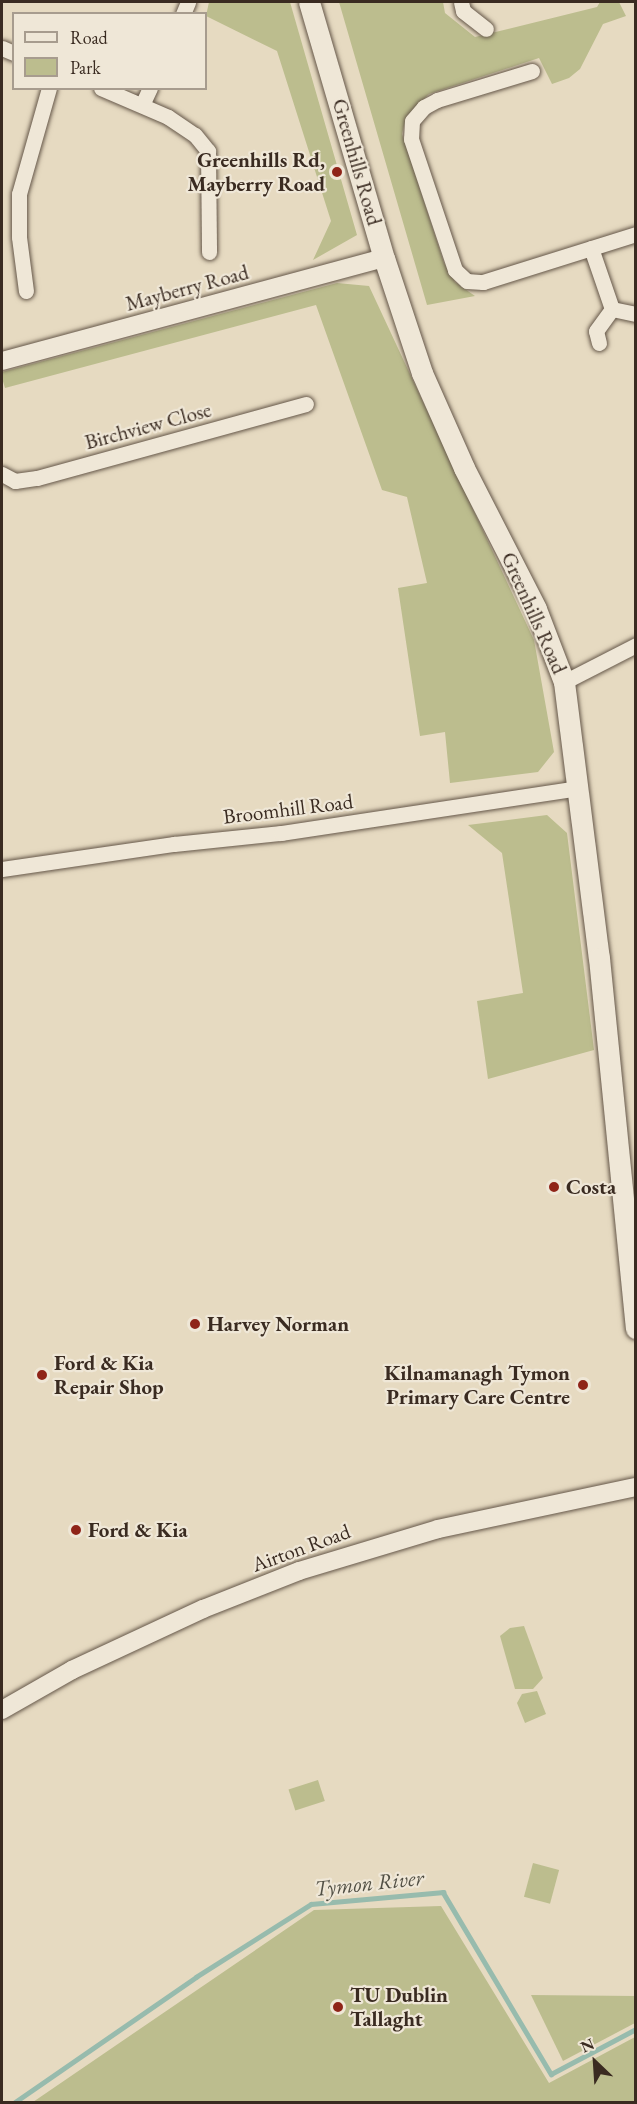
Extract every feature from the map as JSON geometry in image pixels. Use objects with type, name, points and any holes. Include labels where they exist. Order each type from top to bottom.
[{"type":"main road","name":"Greenhills Road","points":[[309,2],[384,258],[422,373],[464,468],[536,609],[564,682],[580,788],[629,1222],[636,1328]]},
{"type":"street","points":[[461,2],[463,11],[486,29]]},
{"type":"street","points":[[532,71],[437,100],[424,107],[412,121],[411,139],[447,253],[455,270],[467,281],[483,282],[636,234]]},
{"type":"street","points":[[26,291],[19,237],[19,194],[48,90]]},
{"type":"street","points":[[106,90],[142,105],[195,135],[208,152],[209,252]]},
{"type":"street","points":[[142,105],[149,90]]},
{"type":"street","points":[[591,248],[612,309]]},
{"type":"street","name":"Mayberry Road","points":[[2,361],[384,258]]},
{"type":"street","points":[[612,309],[636,314]]},
{"type":"street","points":[[599,343],[596,331],[612,309]]},
{"type":"street","name":"Birchview Close","points":[[2,474],[15,481],[37,478],[306,404]]},
{"type":"street","points":[[564,682],[636,645]]},
{"type":"street","name":"Broomhill Road","points":[[2,869],[174,844],[280,833],[580,788]]},
{"type":"street","name":"Airton Road","points":[[2,1710],[92,1660],[202,1609],[299,1571],[438,1529],[636,1488]]},
{"type":"green space","points":[[209,2],[290,2],[357,235],[313,260],[331,221],[277,51],[207,16]]},
{"type":"green space","points":[[339,2],[443,2],[445,13],[475,37],[597,7],[600,2],[619,2],[626,16],[603,24],[580,69],[569,78],[552,84],[539,58],[429,94],[406,117],[402,134],[444,263],[455,282],[475,296],[427,305]]},
{"type":"green space","points":[[337,283],[369,286],[534,640],[554,752],[538,772],[450,783],[445,732],[420,736],[398,588],[427,583],[407,497],[382,490],[316,305],[5,388],[2,378],[2,372]]},
{"type":"green space","points":[[547,815],[567,833],[594,1050],[488,1079],[477,1001],[523,993],[502,853],[468,825]]},
{"type":"green space","points":[[524,1626],[543,1678],[533,1689],[515,1689],[500,1636],[510,1628]]},
{"type":"green space","points":[[537,1691],[546,1714],[525,1723],[517,1703],[522,1694]]},
{"type":"green space","points":[[318,1780],[325,1801],[295,1811],[289,1790]]},
{"type":"green space","points":[[533,1863],[559,1870],[550,1904],[524,1897]]},
{"type":"green space","name":"TU Dublin Tallaght","points":[[441,1906],[549,2083],[635,2037],[635,2102],[33,2102],[314,1910]]},
{"type":"green space","points":[[531,1995],[635,1996],[635,2023],[563,2061]]},
{"type":"waterway","name":"Tymon River","points":[[15,2102],[196,1977],[311,1904],[443,1892],[551,2074],[636,2029]]},
{"type":"place","name":"Greenhills Rd, Mayberry Road","points":[[337,172]]},
{"type":"place","name":"Costa","points":[[554,1187]]},
{"type":"place","name":"Harvey Norman","points":[[195,1324]]},
{"type":"place","name":"Ford & Kia Repair Shop","points":[[42,1375]]},
{"type":"place","name":"Kilnamanagh Tymon Primary Care Centre","points":[[583,1385]]},
{"type":"place","name":"Ford & Kia","points":[[76,1530]]},
{"type":"place","name":"TU Dublin Tallaght","points":[[338,2007]]}]
